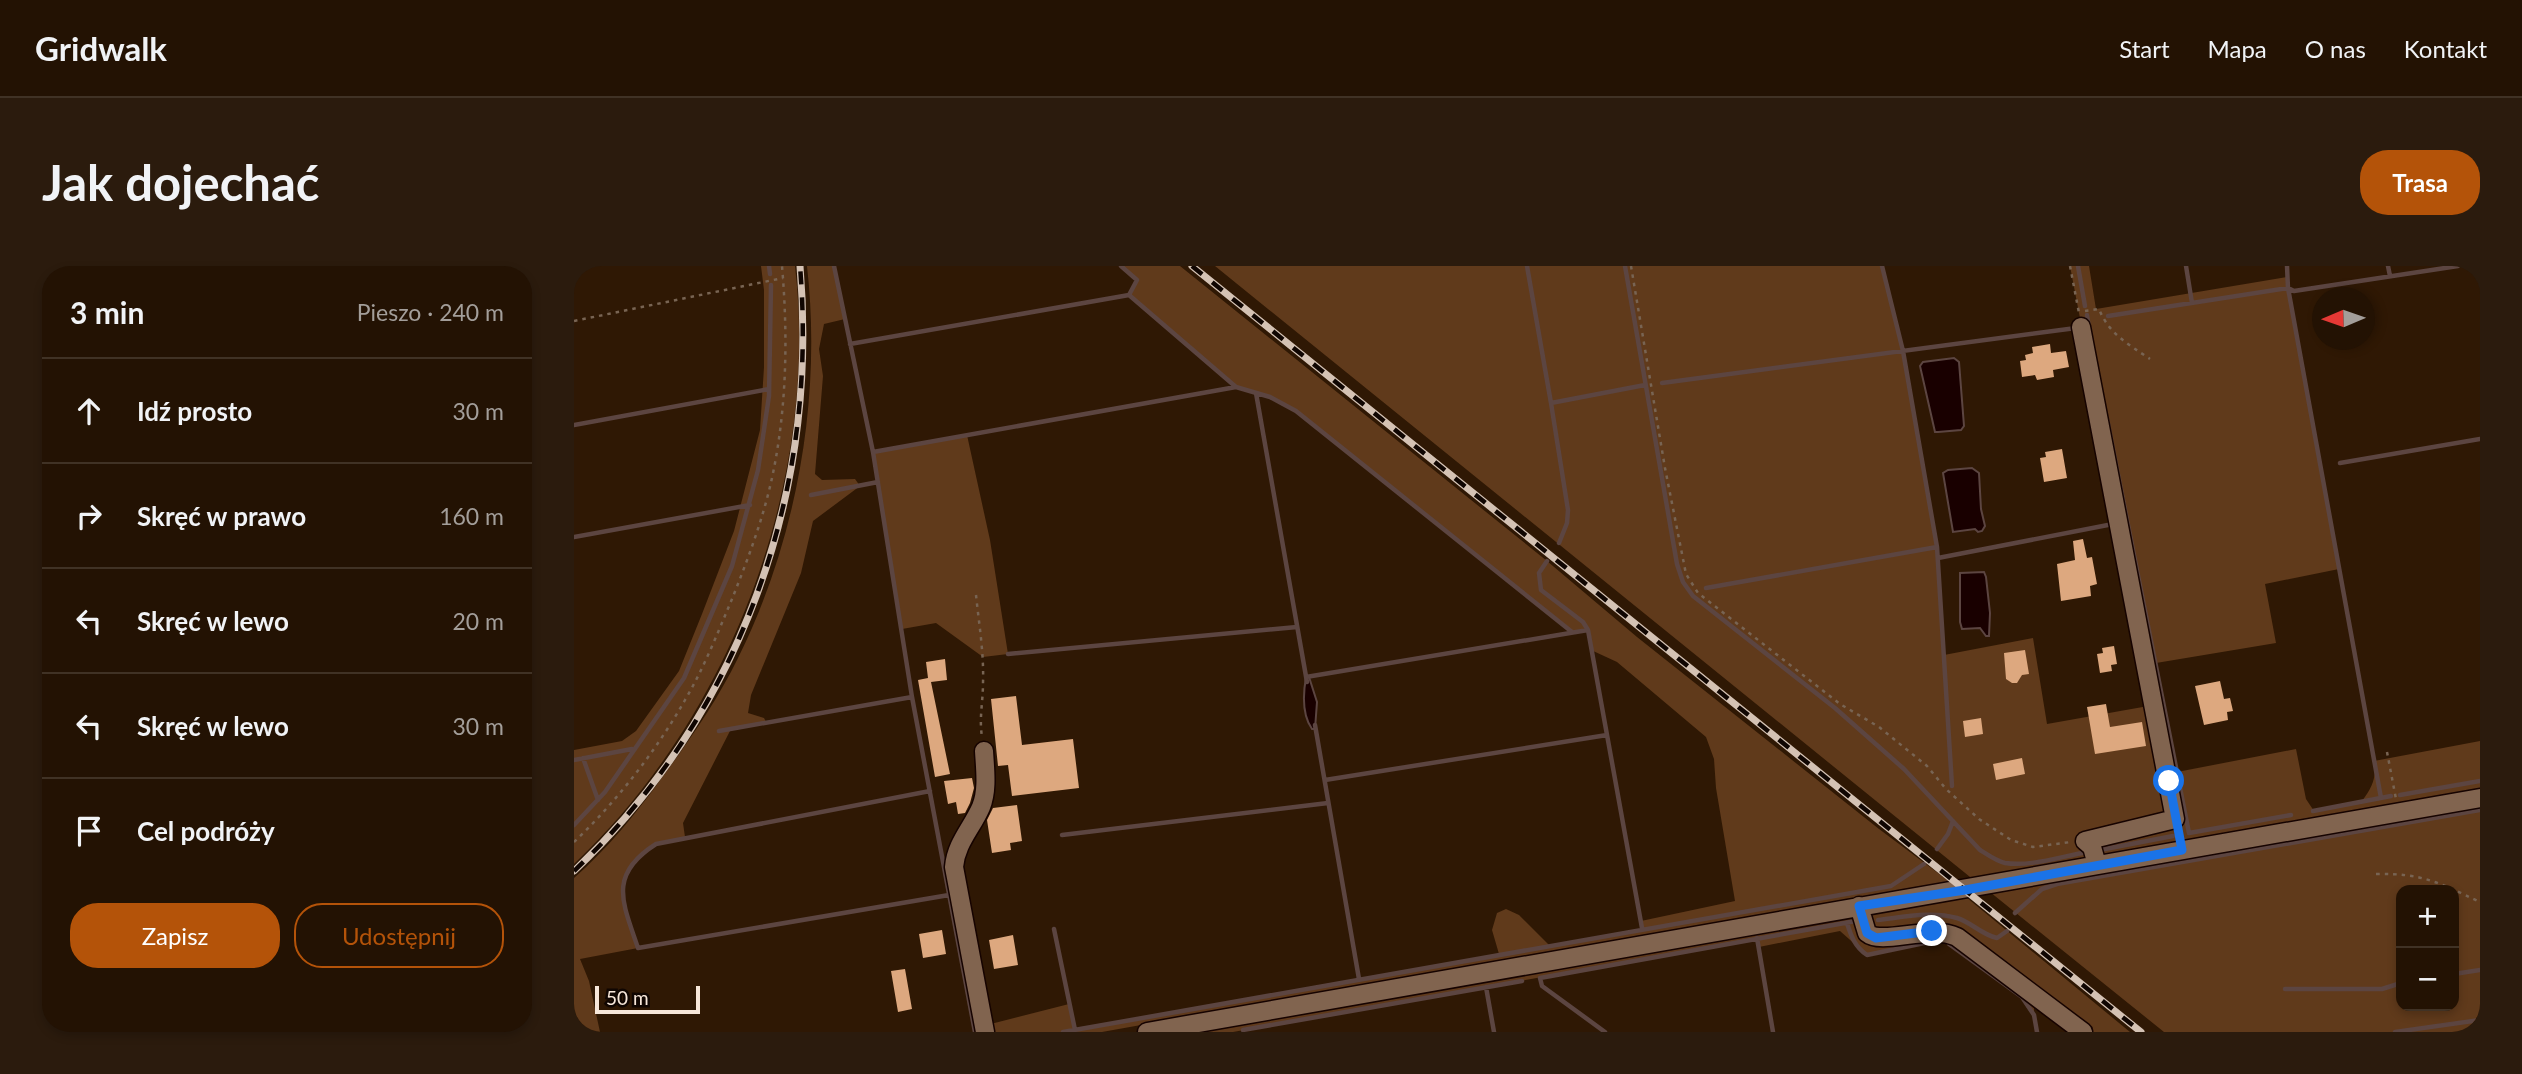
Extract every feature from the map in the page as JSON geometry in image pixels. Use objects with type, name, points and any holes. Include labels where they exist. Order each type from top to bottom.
[{"type":"street","points":[[2080,319],[2182,850]]},
{"type":"street","points":[[984,751],[985,776],[981,806],[955,855],[954,867],[985,1032]]},
{"type":"street","points":[[1147,1032],[1235,1024],[1859,906],[1965,890],[2480,798]]},
{"type":"street","points":[[2085,841],[2175,819]]},
{"type":"street","points":[[2085,841],[2092,847],[2097,865]]},
{"type":"street","points":[[1859,906],[1867,933],[1876,938],[1932,931],[1946,932],[1957,937],[2083,1032]]},
{"type":"path","points":[[574,842],[642,766],[686,699],[720,628],[749,556],[772,478],[779,435],[786,351],[782,266]]},
{"type":"path","points":[[1631,266],[1686,574],[1698,593],[1840,704],[1880,727],[1927,766],[1945,789],[1979,819],[2011,840],[2033,847],[2085,841]]},
{"type":"path","points":[[2070,266],[2080,319],[2099,309],[2105,325],[2113,333],[2150,359]]},
{"type":"path","points":[[574,321],[783,278]]},
{"type":"path","points":[[976,595],[983,657],[980,719],[984,751]]},
{"type":"path","points":[[2387,752],[2399,812]]},
{"type":"path","points":[[2376,874],[2400,873],[2436,880],[2480,902]]},
{"type":"shaded area","points":[[761,266],[795,266],[799,347],[793,429],[777,511],[753,590],[720,666],[678,738],[630,805],[574,864],[574,750],[622,741],[636,731],[679,671],[734,531],[760,430],[764,367],[764,290]]},
{"type":"shaded area","points":[[807,266],[834,266],[845,319],[824,324],[819,349],[823,376],[815,474],[822,480],[855,479],[860,486],[813,521],[801,573],[751,695],[748,713],[764,718],[766,722],[731,729],[683,823],[685,837],[651,847],[632,864],[624,879],[623,902],[638,948],[580,959],[589,981],[600,1032],[574,1032],[574,878],[631,818],[702,720],[738,658],[776,565],[790,516],[807,417],[811,316]]},
{"type":"shaded area","points":[[1121,266],[1180,266],[1547,561],[1637,637],[1879,829],[1954,885],[1643,935],[1102,1032],[975,1032],[975,1028],[1069,1004],[1075,1030],[1499,954],[1492,930],[1497,913],[1506,909],[1519,915],[1549,945],[1642,929],[1641,921],[1735,901],[1716,788],[1714,759],[1706,737],[1617,662],[1591,650],[1588,630],[1572,632],[1296,411],[1270,397],[1236,387],[1129,295],[1136,280]]},
{"type":"shaded area","points":[[1215,266],[1882,266],[1903,351],[1937,547],[1944,655],[2033,638],[2047,724],[2154,705],[2070,266],[2089,266],[2096,309],[2287,277],[2339,569],[2265,584],[2276,643],[2156,663],[2177,772],[2296,749],[2306,799],[2314,811],[2362,801],[2373,782],[2374,761],[2480,741],[2480,790],[1975,881]]},
{"type":"shaded area","points":[[1954,358],[1959,362],[1964,426],[1961,430],[1935,432],[1920,366],[1923,362]]},
{"type":"shaded area","points":[[967,435],[990,540],[1008,654],[983,657],[936,623],[902,629],[873,452]]},
{"type":"shaded area","points":[[1972,468],[1979,473],[1985,526],[1978,532],[1975,529],[1953,532],[1943,473],[1948,470]]},
{"type":"shaded area","points":[[1984,572],[1990,613],[1989,636],[1980,628],[1962,629],[1960,622],[1960,573]]},
{"type":"shaded area","points":[[1306,677],[1309,677],[1317,702],[1315,729],[1312,729],[1305,711]]},
{"type":"shaded area","points":[[2480,804],[2480,1032],[2164,1032],[1990,892]]},
{"type":"shaded area","points":[[1966,897],[2130,1032],[2083,1032],[2034,995],[2034,1015],[2022,997],[1953,945],[1942,942],[1921,943],[1867,955],[1840,931],[1759,947],[1757,939],[1233,1032],[1191,1032],[1861,913]]},
{"type":"building","points":[[2050,344],[2051,353],[2066,351],[2069,367],[2053,370],[2054,377],[2037,380],[2035,375],[2022,377],[2020,361],[2026,360],[2025,355],[2033,353],[2032,347]]},
{"type":"building","points":[[2062,449],[2067,478],[2044,482],[2040,458],[2046,457],[2045,452]]},
{"type":"building","points":[[2083,539],[2087,558],[2092,557],[2097,584],[2090,586],[2091,596],[2061,601],[2057,564],[2075,560],[2073,541]]},
{"type":"building","points":[[2114,646],[2117,664],[2111,665],[2112,671],[2100,673],[2097,654],[2103,653],[2102,648]]},
{"type":"building","points":[[2025,650],[2029,674],[2022,675],[2017,683],[2012,683],[2006,679],[2004,653]]},
{"type":"building","points":[[945,659],[947,680],[931,682],[950,774],[935,777],[918,680],[928,678],[926,662]]},
{"type":"building","points":[[2220,681],[2224,699],[2230,698],[2233,711],[2227,712],[2228,720],[2204,725],[2195,686]]},
{"type":"building","points":[[1016,696],[1022,745],[1073,739],[1079,788],[1012,796],[1008,765],[998,766],[991,699]]},
{"type":"building","points":[[2106,704],[2110,727],[2142,722],[2146,746],[2095,754],[2087,707]]},
{"type":"building","points":[[1981,718],[1983,734],[1965,737],[1963,721]]},
{"type":"building","points":[[2022,758],[2025,774],[1996,780],[1993,764]]},
{"type":"building","points":[[972,778],[974,788],[970,803],[965,813],[958,814],[956,802],[948,804],[944,781]]},
{"type":"building","points":[[1017,805],[1022,841],[1010,843],[1011,850],[992,853],[987,820],[993,808]]},
{"type":"building","points":[[942,930],[946,954],[923,958],[919,934]]},
{"type":"building","points":[[1013,935],[1018,965],[994,969],[989,940]]},
{"type":"building","points":[[905,969],[912,1009],[898,1012],[891,971]]},
{"type":"waterway","points":[[769,266],[770,274]]},
{"type":"waterway","points":[[834,266],[873,452],[912,697],[975,1032]]},
{"type":"waterway","points":[[1121,266],[1137,280],[1129,295],[1236,387],[1270,397],[1296,411],[1572,632]]},
{"type":"waterway","points":[[1527,266],[1551,403],[1645,385]]},
{"type":"waterway","points":[[1625,266],[1677,564],[1683,582],[1693,596],[1835,708],[1904,769],[1980,850],[1998,861],[2015,864],[2088,852]]},
{"type":"waterway","points":[[1882,266],[1903,351],[1937,547],[1952,786]]},
{"type":"waterway","points":[[2078,266],[2085,306]]},
{"type":"waterway","points":[[2186,266],[2192,303]]},
{"type":"waterway","points":[[2287,266],[2288,288],[2381,798]]},
{"type":"waterway","points":[[2388,266],[2390,276]]},
{"type":"waterway","points":[[2108,316],[2288,288],[2294,291],[2458,266]]},
{"type":"waterway","points":[[574,825],[605,792],[684,678],[732,566],[758,470],[769,396],[771,285]]},
{"type":"waterway","points":[[850,344],[1129,295]]},
{"type":"waterway","points":[[2087,315],[2089,328]]},
{"type":"waterway","points":[[1662,383],[2076,328]]},
{"type":"waterway","points":[[873,452],[1236,387]]},
{"type":"waterway","points":[[574,425],[769,389]]},
{"type":"waterway","points":[[1256,393],[1307,682]]},
{"type":"waterway","points":[[1551,403],[1568,510],[1567,523],[1559,543]]},
{"type":"waterway","points":[[2107,419],[2189,833],[2291,815]]},
{"type":"waterway","points":[[2340,463],[2480,439]]},
{"type":"waterway","points":[[811,495],[878,482]]},
{"type":"waterway","points":[[574,537],[750,505]]},
{"type":"waterway","points":[[1938,558],[2113,524]]},
{"type":"waterway","points":[[1706,588],[1937,547]]},
{"type":"waterway","points":[[1547,561],[1539,573],[1541,590],[1583,622],[1588,630],[1642,928]]},
{"type":"waterway","points":[[1008,654],[1297,627]]},
{"type":"waterway","points":[[1306,677],[1588,630]]},
{"type":"waterway","points":[[719,731],[912,697]]},
{"type":"waterway","points":[[1315,725],[1359,979]]},
{"type":"waterway","points":[[1325,780],[1607,735]]},
{"type":"waterway","points":[[574,760],[632,749]]},
{"type":"waterway","points":[[583,758],[598,800]]},
{"type":"waterway","points":[[2400,795],[2480,781]]},
{"type":"waterway","points":[[930,791],[656,844],[630,867],[625,879],[624,903],[638,948],[949,895]]},
{"type":"waterway","points":[[2313,811],[2391,796]]},
{"type":"waterway","points":[[1062,835],[1328,803]]},
{"type":"waterway","points":[[2015,913],[2042,889],[2057,884],[2480,810]]},
{"type":"waterway","points":[[1937,849],[1948,834],[1953,821]]},
{"type":"waterway","points":[[2100,850],[2173,836]]},
{"type":"waterway","points":[[1063,1032],[1891,886],[1924,864]]},
{"type":"waterway","points":[[1878,920],[1938,915],[1962,920],[1997,938],[2007,931]]},
{"type":"waterway","points":[[1605,1032],[1542,986],[1540,978],[1856,921]]},
{"type":"waterway","points":[[1847,923],[1854,941],[1867,955],[1934,941]]},
{"type":"waterway","points":[[1054,929],[1075,1030]]},
{"type":"waterway","points":[[1757,938],[1773,1032]]},
{"type":"waterway","points":[[1949,944],[2022,997],[2034,1015],[2037,1032]]},
{"type":"waterway","points":[[2459,973],[2480,970]]},
{"type":"waterway","points":[[1243,1030],[1522,981]]},
{"type":"waterway","points":[[2285,989],[2382,989],[2396,985]]},
{"type":"waterway","points":[[1486,987],[1494,1032]]},
{"type":"waterway","points":[[2395,1032],[2480,1020]]},
{"type":"railway","points":[[574,871],[632,809],[682,742],[724,670],[757,595],[781,516],[796,434],[803,351],[800,266]]},
{"type":"railway","points":[[1192,266],[2141,1032]]},
{"type":"route","points":[[1932,931],[1876,938],[1867,933],[1859,906],[1965,890],[2182,850],[2169,781]]}]
